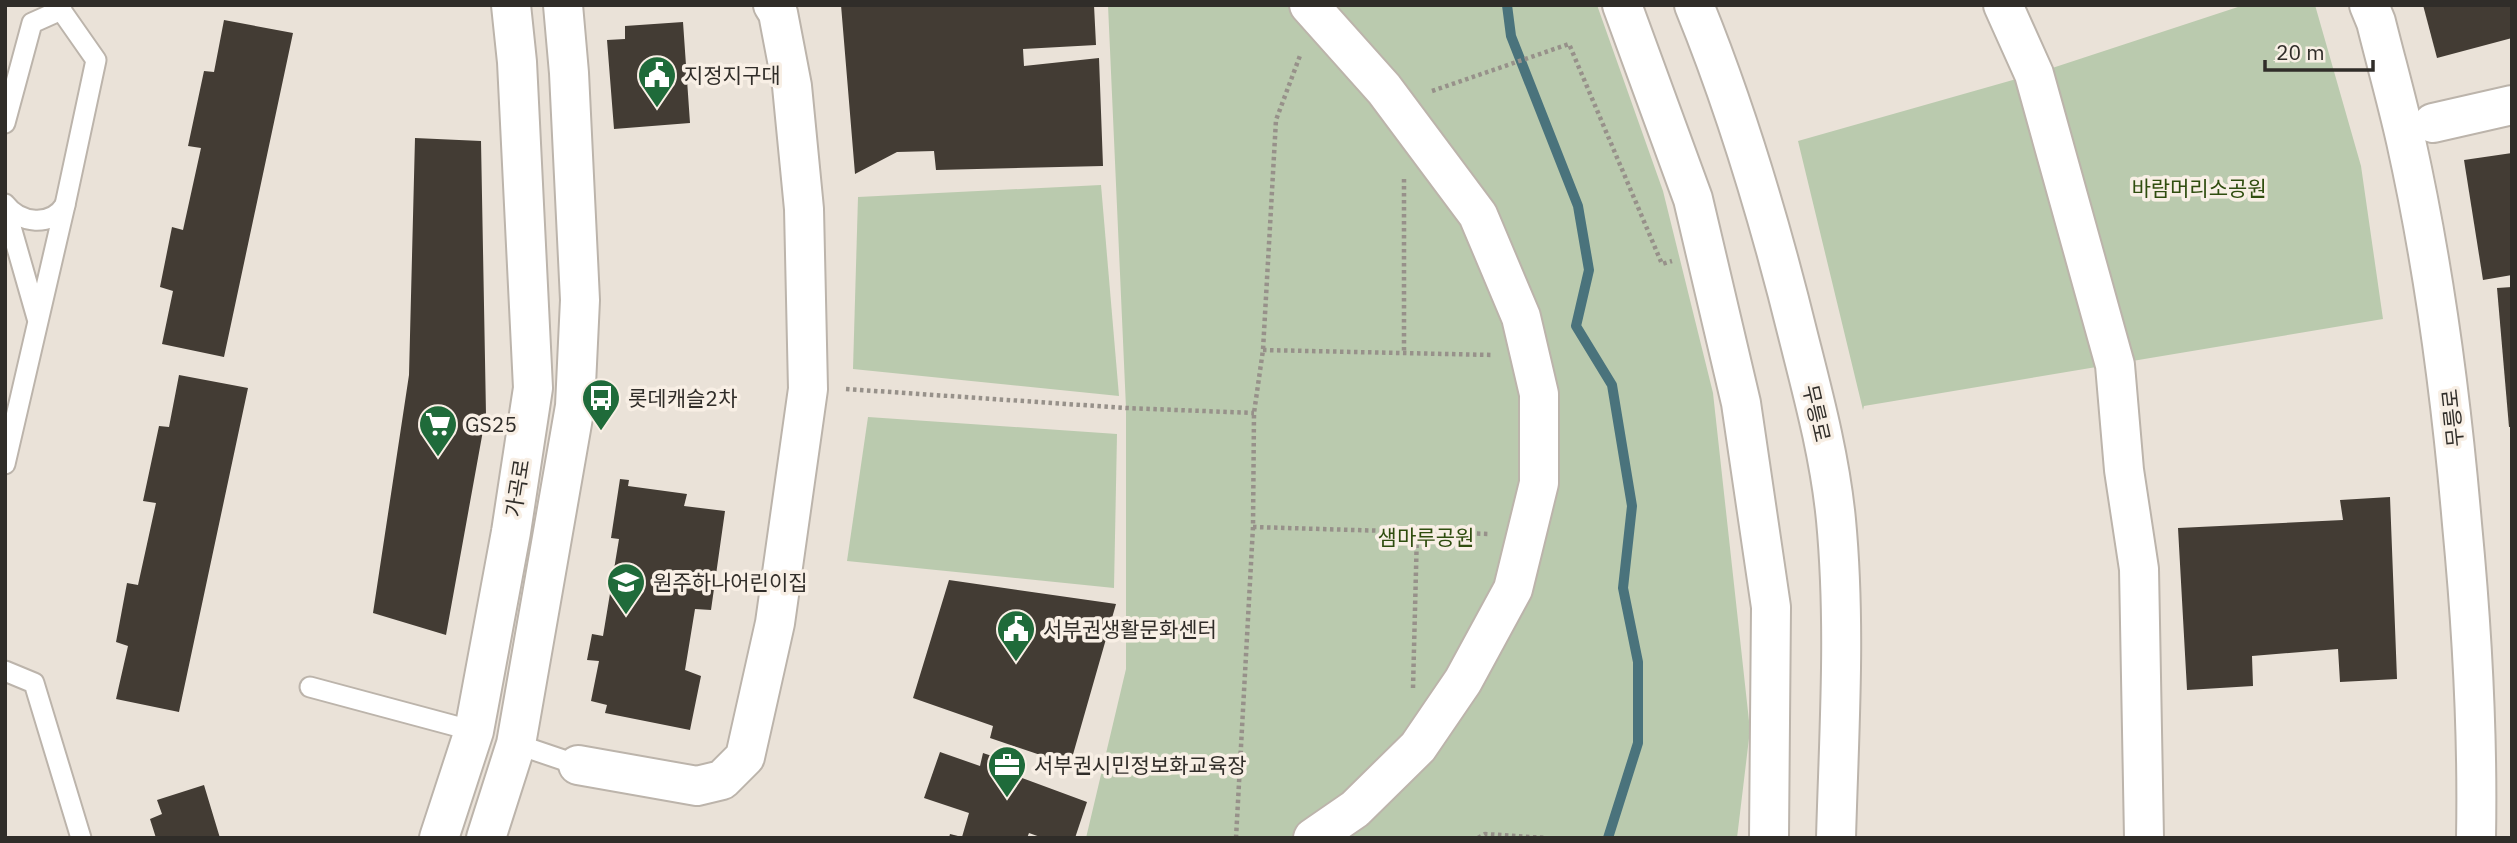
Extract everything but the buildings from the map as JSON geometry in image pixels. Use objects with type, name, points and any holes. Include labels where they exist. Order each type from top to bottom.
[{"type":"street","name":"가곡로","points":[[439,838],[474,731],[509,545],[533,388],[517,72],[511,5]]},
{"type":"street","name":"가곡로","points":[[486,838],[516,744],[575,406],[580,300],[563,5]]},
{"type":"street","points":[[578,765],[697,786],[722,780],[745,757],[775,622],[808,389],[804,209],[792,86],[778,13],[773,5]]},
{"type":"street","points":[[1622,5],[1693,199],[1741,403],[1771,607],[1769,838]]},
{"type":"street","name":"무릉로","points":[[1694,5],[1719,67],[1761,197],[1822,430],[1836,518],[1842,612],[1836,838]]},
{"type":"street","points":[[2003,5],[2034,74],[2115,365],[2124,470],[2139,569],[2144,838]]},
{"type":"street","name":"무릉로","points":[[2369,5],[2376,22],[2406,140],[2432,276],[2452,408],[2470,608],[2476,838]]},
{"type":"street","points":[[1312,9],[1384,89],[1478,215],[1521,317],[1539,394],[1539,483],[1513,589],[1463,681],[1418,747],[1355,808],[1313,838]]},
{"type":"street","points":[[2433,123],[2512,105]]},
{"type":"street","points":[[474,731],[516,744]]},
{"type":"lane","points":[[5,123],[32,23],[61,8],[96,60],[5,464]]},
{"type":"lane","points":[[5,205],[24,220],[32,221],[58,214],[65,205]]},
{"type":"lane","points":[[5,205],[38,323]]},
{"type":"lane","points":[[5,671],[34,683],[81,838]]},
{"type":"lane","points":[[310,687],[474,731]]},
{"type":"lane","points":[[516,744],[578,765]]},
{"type":"path","points":[[1236,838],[1253,527],[1254,413],[1263,349],[1276,120],[1312,9]]},
{"type":"path","points":[[1446,87],[1569,44],[1662,264],[1674,261]]},
{"type":"path","points":[[1404,171],[1404,353]]},
{"type":"path","points":[[1263,349],[1531,356]]},
{"type":"path","points":[[835,388],[1126,408],[1254,413]]},
{"type":"path","points":[[1253,527],[1527,535]]},
{"type":"path","points":[[1412,699],[1417,531]]},
{"type":"path","points":[[1478,838],[1485,834],[1546,838]]},
{"type":"green space","name":"샘마루공원","points":[[1108,5],[1597,5],[1663,191],[1713,393],[1750,730],[1737,838],[1086,838],[1126,669],[1126,408]]},
{"type":"green space","name":"바람머리소공원","points":[[2244,5],[2315,5],[2361,166],[2383,319],[1864,406],[1863,410],[1798,141],[2034,74]]},
{"type":"green space","points":[[1101,185],[1119,396],[853,369],[858,197]]},
{"type":"green space","points":[[868,417],[1117,434],[1114,588],[847,561]]},
{"type":"waterway","points":[[1507,5],[1511,36],[1578,206],[1589,270],[1576,326],[1612,385],[1632,506],[1623,588],[1638,662],[1638,743],[1608,838]]},
{"type":"place","name":"지정지구대","points":[[657,109]]},
{"type":"place","name":"롯데캐슬2차","points":[[601,432]]},
{"type":"place","name":"GS25","points":[[438,458]]},
{"type":"place","name":"원주하나어린이집","points":[[626,616]]},
{"type":"place","name":"서부권생활문화센터","points":[[1016,663]]},
{"type":"place","name":"서부권시민정보화교육장","points":[[1007,799]]}]
